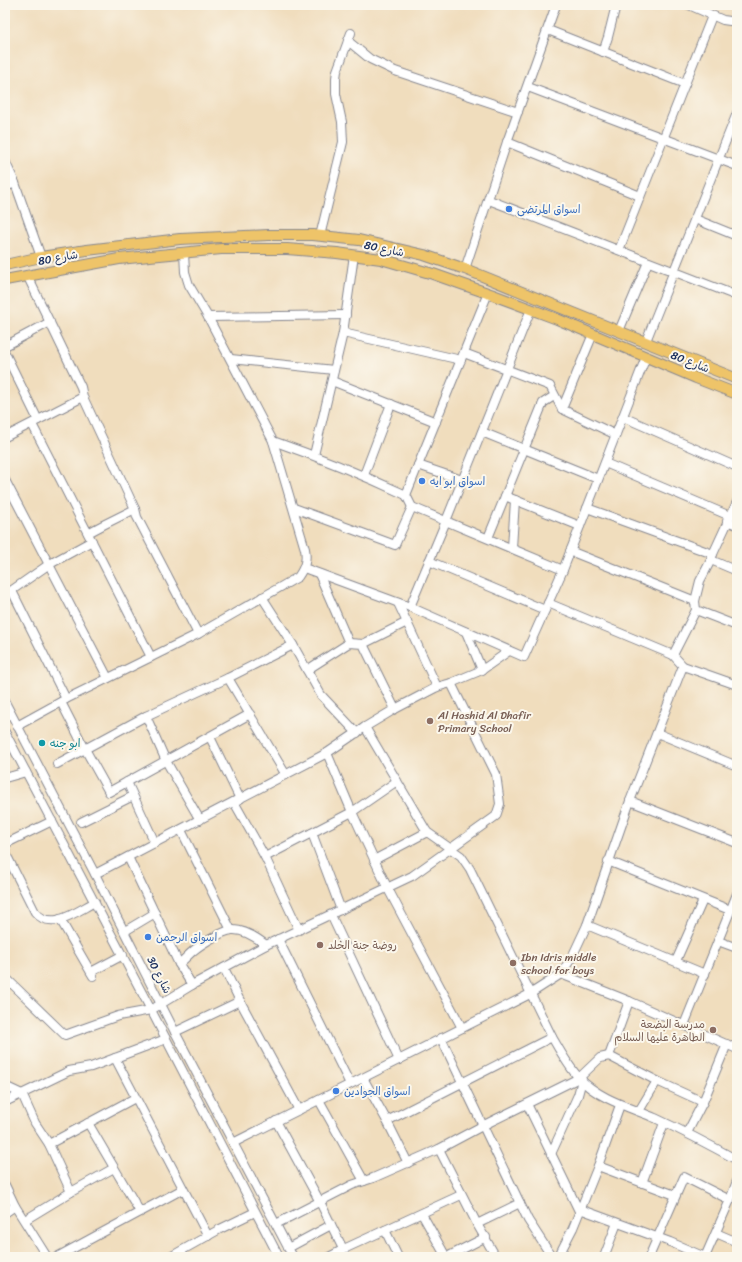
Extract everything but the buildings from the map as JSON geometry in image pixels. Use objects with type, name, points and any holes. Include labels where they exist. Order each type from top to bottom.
[{"type":"main road","name":"شارع 80","points":[[5,264],[41,257],[180,239],[269,235],[320,236],[366,242],[424,255],[465,269],[733,377]]},
{"type":"main road","name":"شارع 80","points":[[5,280],[119,259],[221,249],[287,249],[381,259],[433,274],[531,309],[737,394]]},
{"type":"main road","points":[[724,388],[730,386],[731,377],[733,377]]},
{"type":"street","points":[[465,269],[507,142],[556,5]]},
{"type":"street","points":[[603,52],[616,5]]},
{"type":"street","points":[[689,5],[712,16],[727,21],[737,22]]},
{"type":"street","points":[[619,250],[712,16]]},
{"type":"street","points":[[548,30],[685,84]]},
{"type":"street","points":[[320,236],[342,142],[342,122],[336,94],[336,78],[351,33]]},
{"type":"street","points":[[348,41],[370,59],[388,68],[518,112]]},
{"type":"street","points":[[528,86],[737,166]]},
{"type":"street","points":[[646,341],[737,114]]},
{"type":"street","points":[[507,142],[640,196]]},
{"type":"street","points":[[5,161],[15,183],[41,257]]},
{"type":"street","points":[[5,187],[15,183]]},
{"type":"street","points":[[489,200],[737,296]]},
{"type":"street","points":[[694,219],[737,236]]},
{"type":"street","points":[[17,726],[108,678],[198,634],[298,577],[304,568],[306,553],[294,508],[273,441],[208,317],[188,286],[184,252]]},
{"type":"street","points":[[314,455],[343,333],[354,255]]},
{"type":"street","points":[[620,331],[648,262]]},
{"type":"street","points":[[27,275],[81,387],[83,397],[135,509],[137,517],[198,634]]},
{"type":"street","points":[[406,495],[488,293]]},
{"type":"street","points":[[410,607],[508,370],[531,309]]},
{"type":"street","points":[[208,317],[346,315]]},
{"type":"street","points":[[5,346],[50,322]]},
{"type":"street","points":[[343,333],[463,356],[508,370],[550,386],[562,409],[616,435]]},
{"type":"street","points":[[562,409],[593,334]]},
{"type":"street","points":[[5,353],[35,422],[90,537],[151,657]]},
{"type":"street","points":[[304,568],[410,607],[524,658],[563,570],[646,357]]},
{"type":"street","points":[[230,359],[334,370]]},
{"type":"street","points":[[332,381],[436,422]]},
{"type":"street","points":[[488,538],[543,403],[554,396]]},
{"type":"street","points":[[5,438],[83,397]]},
{"type":"street","points":[[364,476],[391,404]]},
{"type":"street","points":[[623,418],[737,467]]},
{"type":"street","points":[[482,432],[598,479]]},
{"type":"street","points":[[273,441],[314,455],[364,476],[406,495],[412,506],[563,570]]},
{"type":"street","points":[[605,463],[729,519],[737,525]]},
{"type":"street","points":[[418,465],[462,480]]},
{"type":"street","points":[[5,480],[108,678]]},
{"type":"street","points":[[505,496],[580,526]]},
{"type":"street","points":[[512,548],[514,500]]},
{"type":"street","points":[[673,655],[696,610],[695,601],[700,581],[737,502]]},
{"type":"street","points":[[294,508],[395,545],[412,506]]},
{"type":"street","points":[[587,508],[712,557],[737,571]]},
{"type":"street","points":[[135,509],[103,524],[90,537],[48,564],[8,593],[64,701],[85,749],[109,792],[250,714]]},
{"type":"street","points":[[570,551],[695,601]]},
{"type":"street","points":[[429,561],[673,655],[683,666],[737,685]]},
{"type":"street","points":[[319,574],[349,644]]},
{"type":"street","points":[[262,597],[293,645],[321,695],[358,733]]},
{"type":"street","points":[[398,603],[437,687]]},
{"type":"street","points":[[696,610],[737,626]]},
{"type":"street","points":[[307,670],[349,644],[362,644],[407,622]]},
{"type":"street","points":[[466,632],[482,670]]},
{"type":"street","points":[[362,644],[395,709]]},
{"type":"street","points":[[57,764],[146,716],[228,678],[293,645]]},
{"type":"street","points":[[95,874],[327,753],[358,733],[364,727],[395,709],[437,687],[452,683],[482,670],[509,651]]},
{"type":"street","points":[[233,1143],[530,994],[561,974],[572,958],[587,925],[630,801],[683,666]]},
{"type":"street","points":[[228,678],[286,775]]},
{"type":"street","points":[[5,977],[65,1035],[118,1016],[152,1010],[192,985],[266,945],[412,876],[496,816],[500,804],[496,774],[452,683]]},
{"type":"street","name":"شارع 30","points":[[5,702],[293,1257]]},
{"type":"street","points":[[146,716],[166,761],[200,820]]},
{"type":"street","points":[[364,727],[427,832],[461,856],[470,869],[552,1037],[563,1056],[581,1079],[595,1091],[620,1105],[639,1111],[687,1133],[737,1160]]},
{"type":"street","name":"شارع 30","points":[[5,732],[152,1010],[279,1257]]},
{"type":"street","points":[[657,733],[737,766]]},
{"type":"street","points":[[210,737],[237,800],[299,930]]},
{"type":"street","points":[[327,753],[352,812],[387,887],[462,1028]]},
{"type":"street","points":[[5,778],[26,772]]},
{"type":"street","points":[[127,782],[155,843]]},
{"type":"street","points":[[265,857],[352,812],[397,782]]},
{"type":"street","points":[[81,822],[133,796]]},
{"type":"street","points":[[630,801],[737,843]]},
{"type":"street","points":[[5,844],[52,820]]},
{"type":"street","points":[[181,830],[231,930]]},
{"type":"street","points":[[374,860],[427,832]]},
{"type":"street","points":[[312,833],[341,910]]},
{"type":"street","points":[[5,852],[38,916],[51,921],[60,919],[95,902]]},
{"type":"street","points":[[128,857],[179,964],[192,985]]},
{"type":"street","points":[[608,861],[730,910]]},
{"type":"street","points":[[684,1025],[737,894]]},
{"type":"street","points":[[676,961],[703,900]]},
{"type":"street","points":[[125,931],[155,913]]},
{"type":"street","points":[[331,915],[399,1060]]},
{"type":"street","points":[[60,919],[92,974],[123,955]]},
{"type":"street","points":[[587,925],[705,974]]},
{"type":"street","points":[[179,964],[194,950],[231,930],[240,931],[257,938],[266,945]]},
{"type":"street","points":[[278,939],[350,1084]]},
{"type":"street","points":[[718,941],[737,948]]},
{"type":"street","points":[[224,968],[240,1002],[299,1110]]},
{"type":"street","points":[[561,974],[629,1001],[737,1049]]},
{"type":"street","points":[[609,1056],[629,1001]]},
{"type":"street","points":[[175,1032],[240,1002]]},
{"type":"street","points":[[159,1025],[169,1020]]},
{"type":"street","points":[[388,1121],[552,1037]]},
{"type":"street","points":[[442,1038],[528,1220],[552,1257]]},
{"type":"street","points":[[5,1102],[69,1071],[92,1067],[166,1039]]},
{"type":"street","points":[[687,1133],[703,1102],[727,1044]]},
{"type":"street","points":[[276,1224],[352,1185],[408,1163],[581,1079],[600,1058],[609,1056],[657,1081],[703,1102]]},
{"type":"street","points":[[115,1058],[208,1236]]},
{"type":"street","points":[[363,1078],[388,1121],[408,1163]]},
{"type":"street","points":[[550,1154],[578,1095],[581,1079]]},
{"type":"street","points":[[639,1111],[657,1081]]},
{"type":"street","points":[[5,1086],[22,1094],[34,1123],[49,1144],[71,1192]]},
{"type":"street","points":[[49,1144],[135,1098]]},
{"type":"street","points":[[319,1100],[364,1181]]},
{"type":"street","points":[[527,1104],[550,1154],[580,1210],[670,1242],[705,1257],[737,1181]]},
{"type":"street","points":[[558,1257],[573,1228],[598,1166],[620,1105]]},
{"type":"street","points":[[276,1121],[320,1202],[343,1249]]},
{"type":"street","points":[[88,1122],[140,1212]]},
{"type":"street","points":[[642,1183],[664,1123]]},
{"type":"street","points":[[438,1149],[461,1195],[496,1257]]},
{"type":"street","points":[[598,1166],[675,1195]]},
{"type":"street","points":[[25,1220],[114,1168]]},
{"type":"street","points":[[649,1257],[684,1177],[730,1200]]},
{"type":"street","points":[[5,1185],[47,1257]]},
{"type":"street","points":[[56,1257],[184,1189]]},
{"type":"street","points":[[329,1257],[343,1249],[461,1195]]},
{"type":"street","points":[[477,1224],[520,1203]]},
{"type":"street","points":[[5,1213],[16,1206]]},
{"type":"street","points":[[170,1257],[255,1212]]},
{"type":"street","points":[[422,1214],[446,1257],[486,1237]]},
{"type":"street","points":[[604,1257],[617,1223]]},
{"type":"street","points":[[288,1248],[331,1225]]},
{"type":"street","points":[[385,1230],[398,1257]]},
{"type":"street","points":[[716,1233],[737,1242]]},
{"type":"place","name":"اسواق المرتضى","points":[[509,209]]},
{"type":"place","name":"اسواق ابو ايه","points":[[422,481]]},
{"type":"place","name":"Al Hashid Al Dhafir Primary School","points":[[430,721]]},
{"type":"place","name":"ابو جنه","points":[[42,743]]},
{"type":"place","name":"اسواق الرحمن","points":[[148,937]]},
{"type":"place","name":"روضة جنة الخلد","points":[[320,945]]},
{"type":"place","name":"Ibn Idris middle school for boys","points":[[513,963]]},
{"type":"place","name":"مدرسة البضعة الطاهرة عليها السلام","points":[[713,1030]]},
{"type":"place","name":"اسواق الجوادين","points":[[336,1091]]}]
